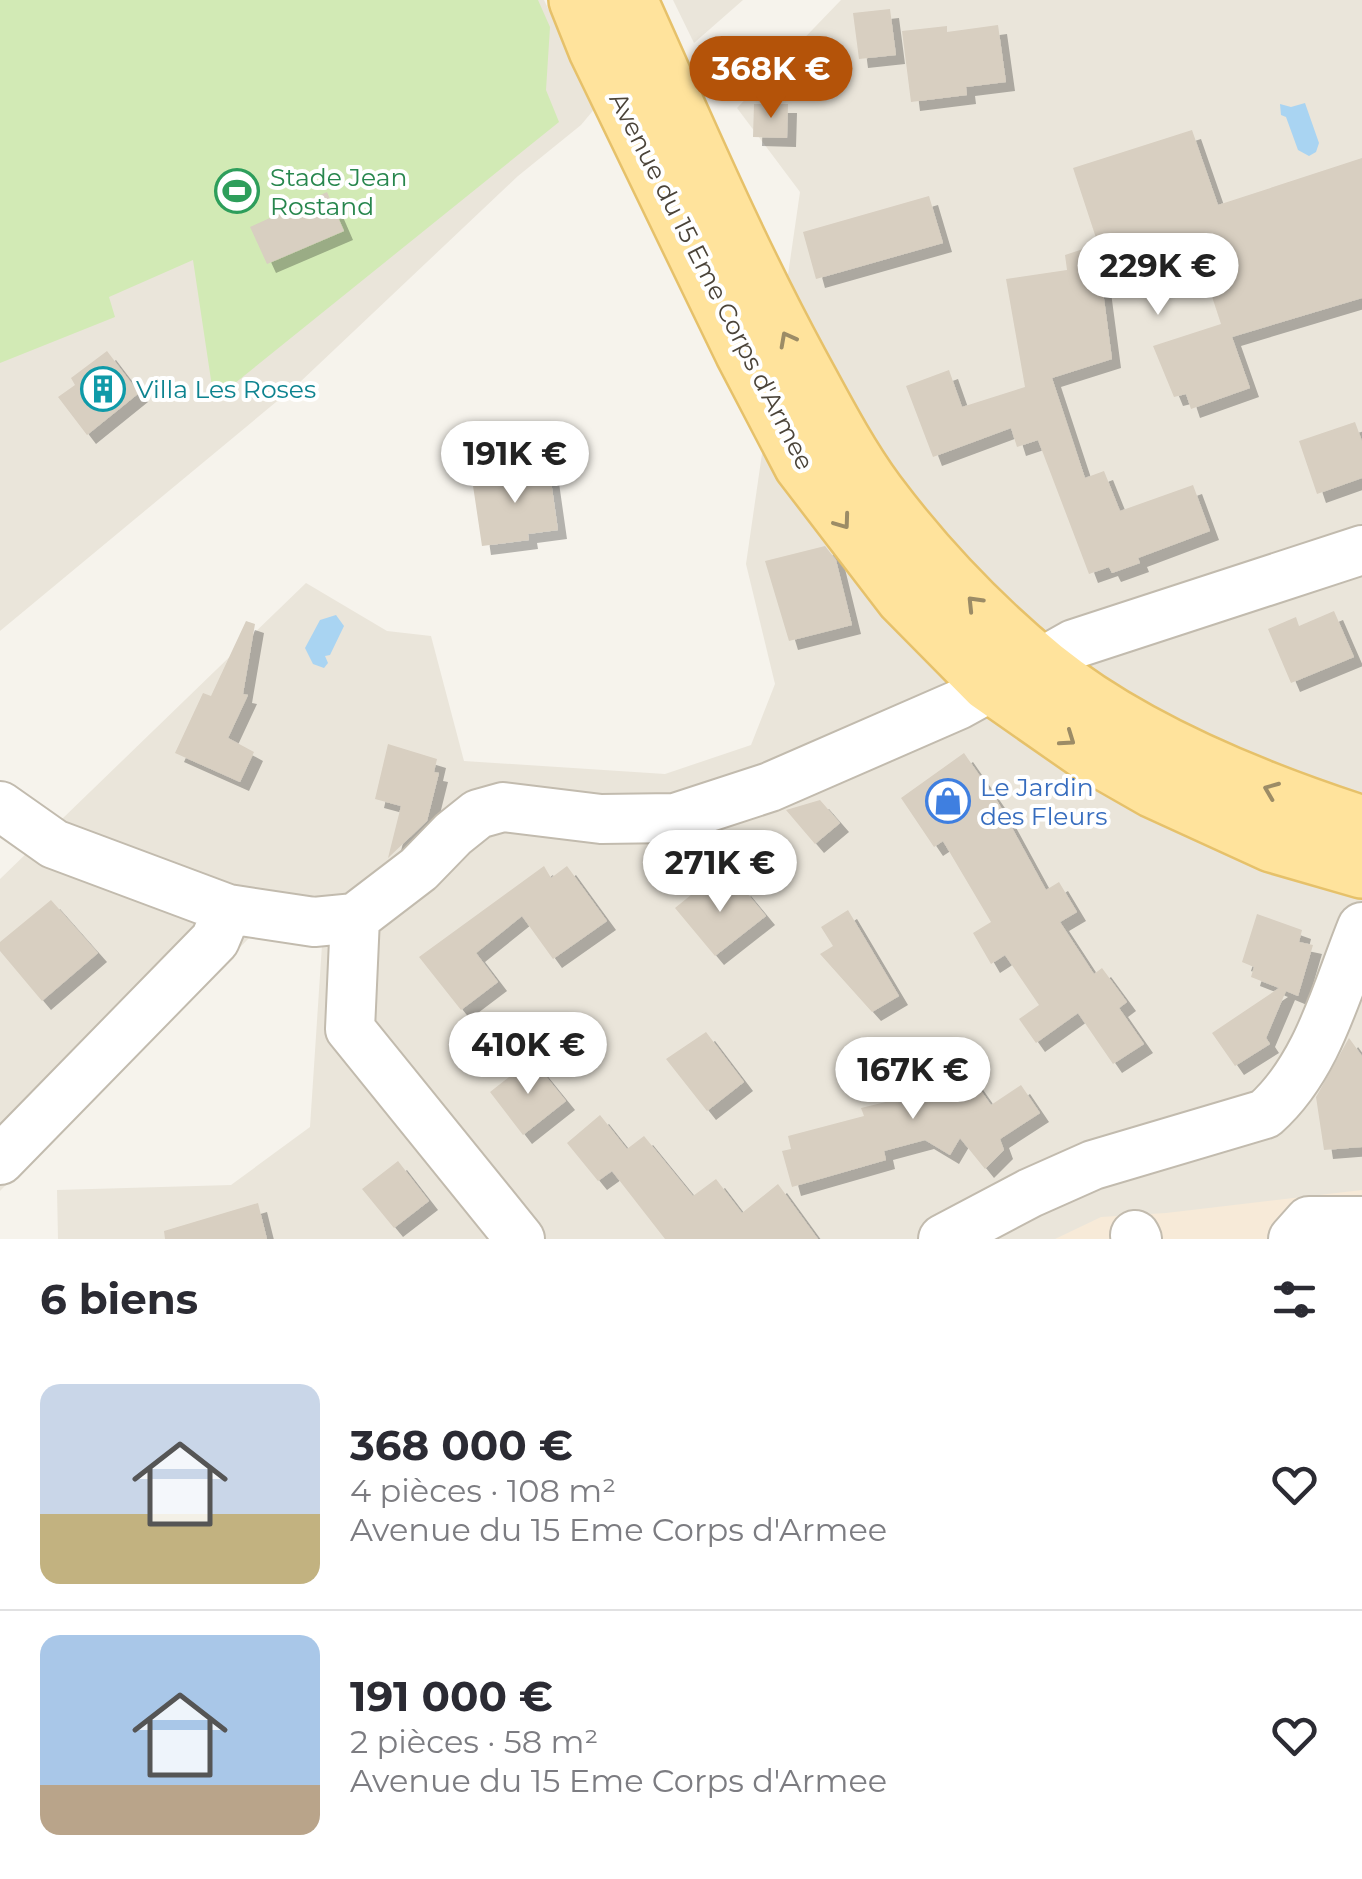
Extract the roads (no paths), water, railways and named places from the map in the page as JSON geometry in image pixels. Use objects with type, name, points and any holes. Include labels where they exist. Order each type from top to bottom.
[{"type":"main road","name":"Avenue du 15 Eme Corps d'Armee","points":[[577,0],[597,50],[743,352],[802,465],[904,598],[988,683],[1084,750],[1154,790],[1272,844],[1362,870]]},
{"type":"main road","name":"Avenue du 15 Eme Corps d'Armee","points":[[628,0],[774,315],[839,435],[876,492],[926,553],[980,610],[1046,669],[1145,733],[1209,765],[1362,824]]},
{"type":"street","points":[[1046,669],[1058,653],[1074,644],[1362,550]]},
{"type":"street","points":[[0,806],[54,844],[228,909],[314,922],[354,918],[419,869],[478,814],[503,807],[601,818],[674,818],[770,786],[958,704],[978,694],[988,683]]},
{"type":"street","points":[[0,1160],[215,940],[228,909]]},
{"type":"street","points":[[354,918],[350,1029],[520,1239]]},
{"type":"street","points":[[944,1239],[1030,1193],[1094,1165],[1265,1114],[1305,1068],[1362,926]]},
{"type":"street","points":[[1293,1239],[1309,1221],[1362,1221]]},
{"type":"water","points":[[1305,103],[1319,143],[1316,152],[1309,156],[1298,150],[1286,117],[1281,115],[1280,104],[1291,107]]},
{"type":"water","points":[[336,615],[344,626],[330,655],[325,656],[328,663],[324,668],[313,664],[305,648],[320,620]]},
{"type":"place","name":"Stade Jean Rostand","points":[[237,191]]},
{"type":"place","name":"Villa Les Roses","points":[[103,389]]},
{"type":"place","name":"Le Jardin des Fleurs","points":[[948,801]]}]
